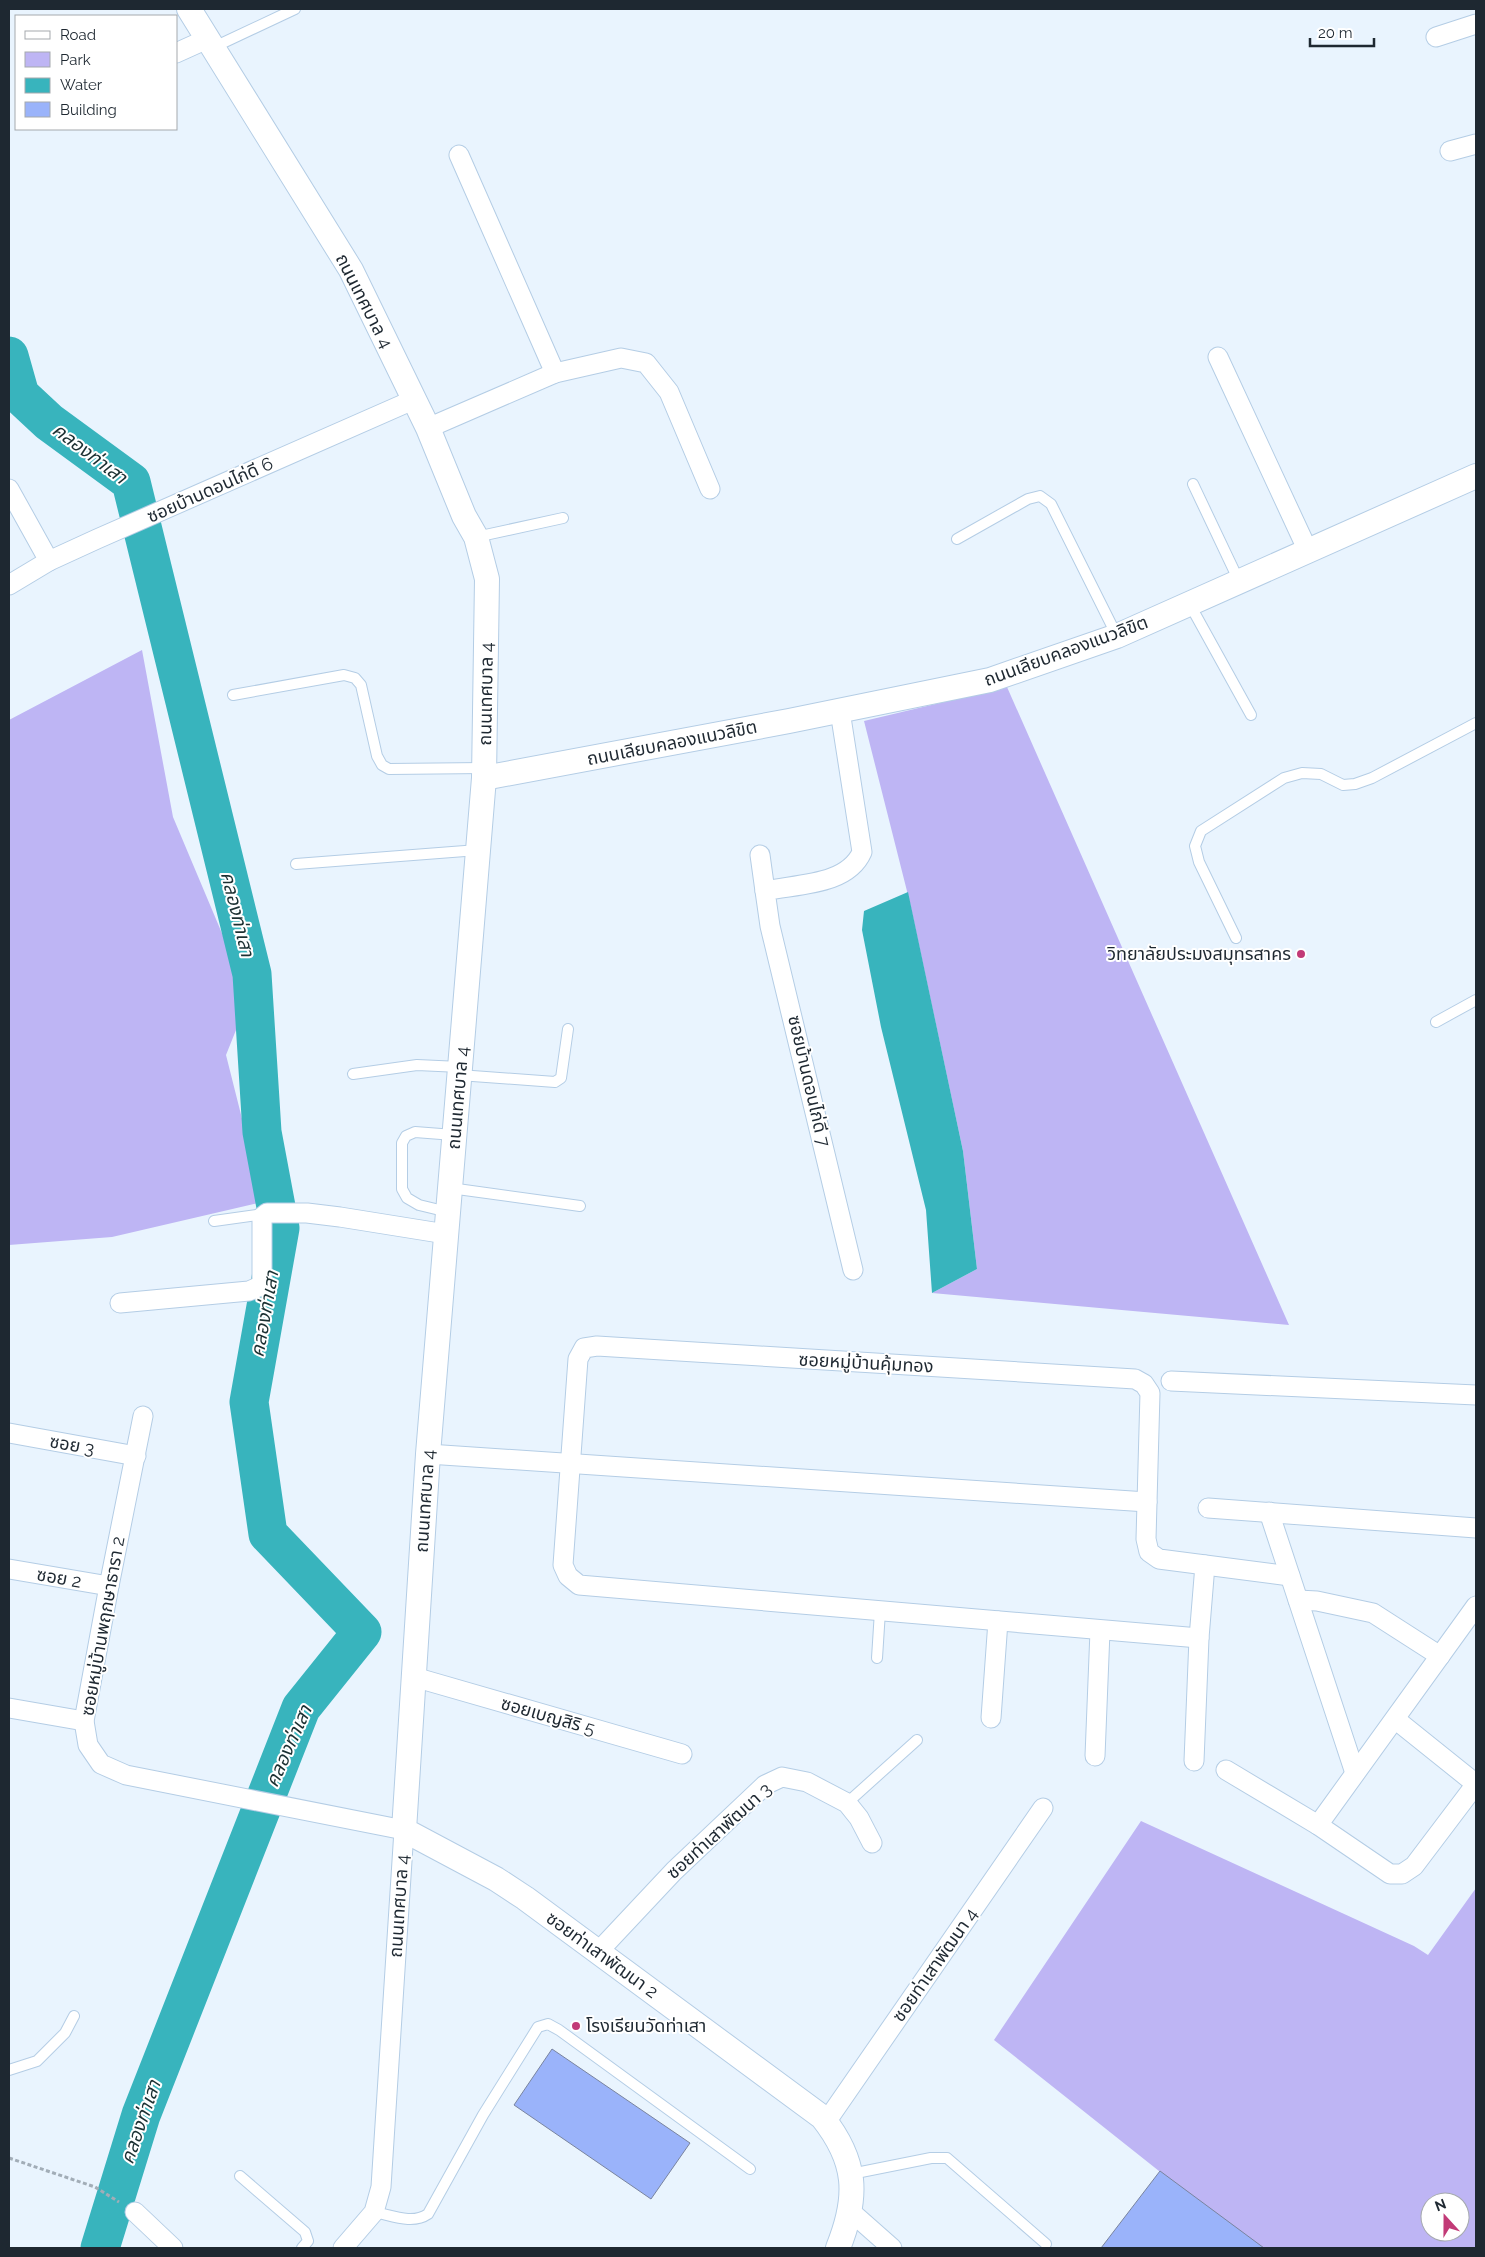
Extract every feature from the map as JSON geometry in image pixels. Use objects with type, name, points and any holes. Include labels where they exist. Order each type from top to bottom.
[{"type":"street","name":"ถนนเทศบาล 4","points":[[189,9],[351,270],[428,428],[464,516],[476,538],[487,579],[484,773],[428,1454],[381,2187],[374,2212],[343,2248]]},
{"type":"street","points":[[1436,37],[1476,24]]},
{"type":"street","points":[[178,52],[209,43]]},
{"type":"street","points":[[1450,151],[1476,144]]},
{"type":"street","points":[[460,155],[555,372]]},
{"type":"street","points":[[1218,357],[1308,550]]},
{"type":"street","points":[[428,428],[555,372],[621,358],[646,362],[669,392],[710,489]]},
{"type":"street","name":"ซอยบ้านดอนไก่ดี 6","points":[[9,585],[49,561],[413,400]]},
{"type":"street","name":"ถนนเลียบคลองแนวลิขิต","points":[[484,773],[840,711],[990,680],[1117,636],[1476,476]]},
{"type":"street","points":[[9,489],[49,561]]},
{"type":"street","points":[[765,891],[836,878],[858,863],[862,852],[840,711]]},
{"type":"street","name":"ซอยบ้านดอนไก่ดี 7","points":[[760,855],[770,926],[853,1270]]},
{"type":"street","points":[[120,1303],[249,1291],[258,1287],[262,1283],[267,1214],[307,1213],[447,1223]]},
{"type":"street","name":"ซอยหมู่บ้านคุ้มทอง","points":[[1199,1638],[579,1585],[568,1576],[564,1565],[578,1359],[584,1348],[607,1347],[1135,1379],[1144,1384],[1150,1392],[1146,1539],[1149,1552],[1159,1559],[1290,1576]]},
{"type":"street","points":[[1171,1381],[1476,1395]]},
{"type":"street","name":"ซอยหมู่บ้านพฤกษาธารา 2","points":[[143,1416],[108,1586],[84,1721],[88,1745],[101,1764],[126,1775],[404,1830]]},
{"type":"street","name":"ซอย 3","points":[[9,1433],[136,1456]]},
{"type":"street","points":[[428,1454],[1147,1502]]},
{"type":"street","points":[[1208,1508],[1476,1528]]},
{"type":"street","points":[[1268,1512],[1355,1773]]},
{"type":"street","points":[[1194,1761],[1199,1638],[1205,1565]]},
{"type":"street","name":"ซอย 2","points":[[9,1569],[108,1586]]},
{"type":"street","points":[[1298,1600],[1317,1601],[1373,1614],[1440,1656]]},
{"type":"street","points":[[1318,1825],[1476,1607]]},
{"type":"street","points":[[991,1718],[998,1621]]},
{"type":"street","points":[[1095,1756],[1100,1631]]},
{"type":"street","name":"ซอยเบญสิริ 5","points":[[414,1677],[682,1754]]},
{"type":"street","points":[[9,1708],[84,1721]]},
{"type":"street","points":[[1226,1770],[1318,1825],[1390,1874],[1402,1874],[1414,1866],[1476,1784],[1395,1719]]},
{"type":"street","name":"ซอยท่าเสาพัฒนา 3","points":[[597,1952],[674,1870],[765,1784],[782,1776],[807,1782],[847,1803],[859,1818],[872,1843]]},
{"type":"street","name":"ซอยท่าเสาพัฒนา 4","points":[[826,2122],[1044,1808]]},
{"type":"street","name":"ซอยท่าเสาพัฒนา 2","points":[[404,1830],[496,1880],[789,2090],[826,2122],[839,2140],[850,2166],[851,2174],[852,2194],[847,2226],[838,2248]]},
{"type":"street","points":[[849,2210],[892,2248]]},
{"type":"street","points":[[135,2212],[173,2248]]},
{"type":"lane","points":[[209,43],[295,9]]},
{"type":"lane","points":[[1193,484],[1239,581]]},
{"type":"lane","points":[[957,539],[1028,499],[1040,496],[1051,504],[1117,636]]},
{"type":"lane","points":[[476,538],[563,518]]},
{"type":"lane","points":[[1189,603],[1251,715]]},
{"type":"lane","points":[[233,695],[344,675],[355,678],[361,685],[377,756],[382,765],[389,769],[484,773]]},
{"type":"lane","points":[[1236,938],[1198,862],[1196,846],[1201,831],[1284,778],[1302,773],[1321,774],[1343,785],[1355,784],[1372,778],[1476,723]]},
{"type":"lane","points":[[296,864],[478,850]]},
{"type":"lane","points":[[1436,1022],[1476,1000]]},
{"type":"lane","points":[[353,1074],[417,1065],[555,1082],[560,1078],[568,1029]]},
{"type":"lane","points":[[447,1223],[407,1198],[402,1189],[402,1143],[406,1136],[416,1132],[454,1135]]},
{"type":"lane","points":[[450,1188],[580,1206]]},
{"type":"lane","points":[[214,1221],[267,1214]]},
{"type":"lane","points":[[877,1658],[880,1611]]},
{"type":"lane","points":[[847,1803],[917,1740]]},
{"type":"lane","points":[[9,2070],[37,2061],[65,2033],[74,2016]]},
{"type":"lane","points":[[374,2212],[413,2220],[421,2219],[428,2214],[483,2115],[538,2027],[548,2024],[559,2030],[750,2169]]},
{"type":"lane","points":[[851,2174],[931,2158],[947,2158],[1046,2244]]},
{"type":"lane","points":[[240,2176],[305,2232],[308,2241],[302,2248]]},
{"type":"path","points":[[9,2158],[95,2187],[135,2212]]},
{"type":"green space","points":[[142,650],[173,817],[229,950],[240,1020],[226,1055],[263,1202],[112,1237],[9,1245],[9,720]]},
{"type":"green space","points":[[1007,687],[1289,1325],[932,1293],[977,1269],[963,1151],[910,903],[864,721]]},
{"type":"green space","points":[[1141,1821],[1414,1946],[1428,1955],[1476,1888],[1476,2248],[1256,2248],[994,2040]]},
{"type":"water","points":[[908,892],[963,1151],[977,1269],[932,1293],[926,1210],[881,1027],[862,930],[864,911]]},
{"type":"building","points":[[552,2049],[690,2143],[651,2199],[514,2105]]},
{"type":"building","points":[[1160,2171],[1264,2248],[1101,2248]]},
{"type":"waterway","name":"คลองท่าเสา","points":[[9,356],[20,395],[49,422],[131,482],[252,974],[262,1132],[280,1228],[249,1402],[268,1534],[362,1632],[301,1708],[141,2115],[100,2248]]},
{"type":"place","name":"วิทยาลัยประมงสมุทรสาคร","points":[[1301,954]]},
{"type":"place","name":"โรงเรียนวัดท่าเสา","points":[[576,2026]]}]
